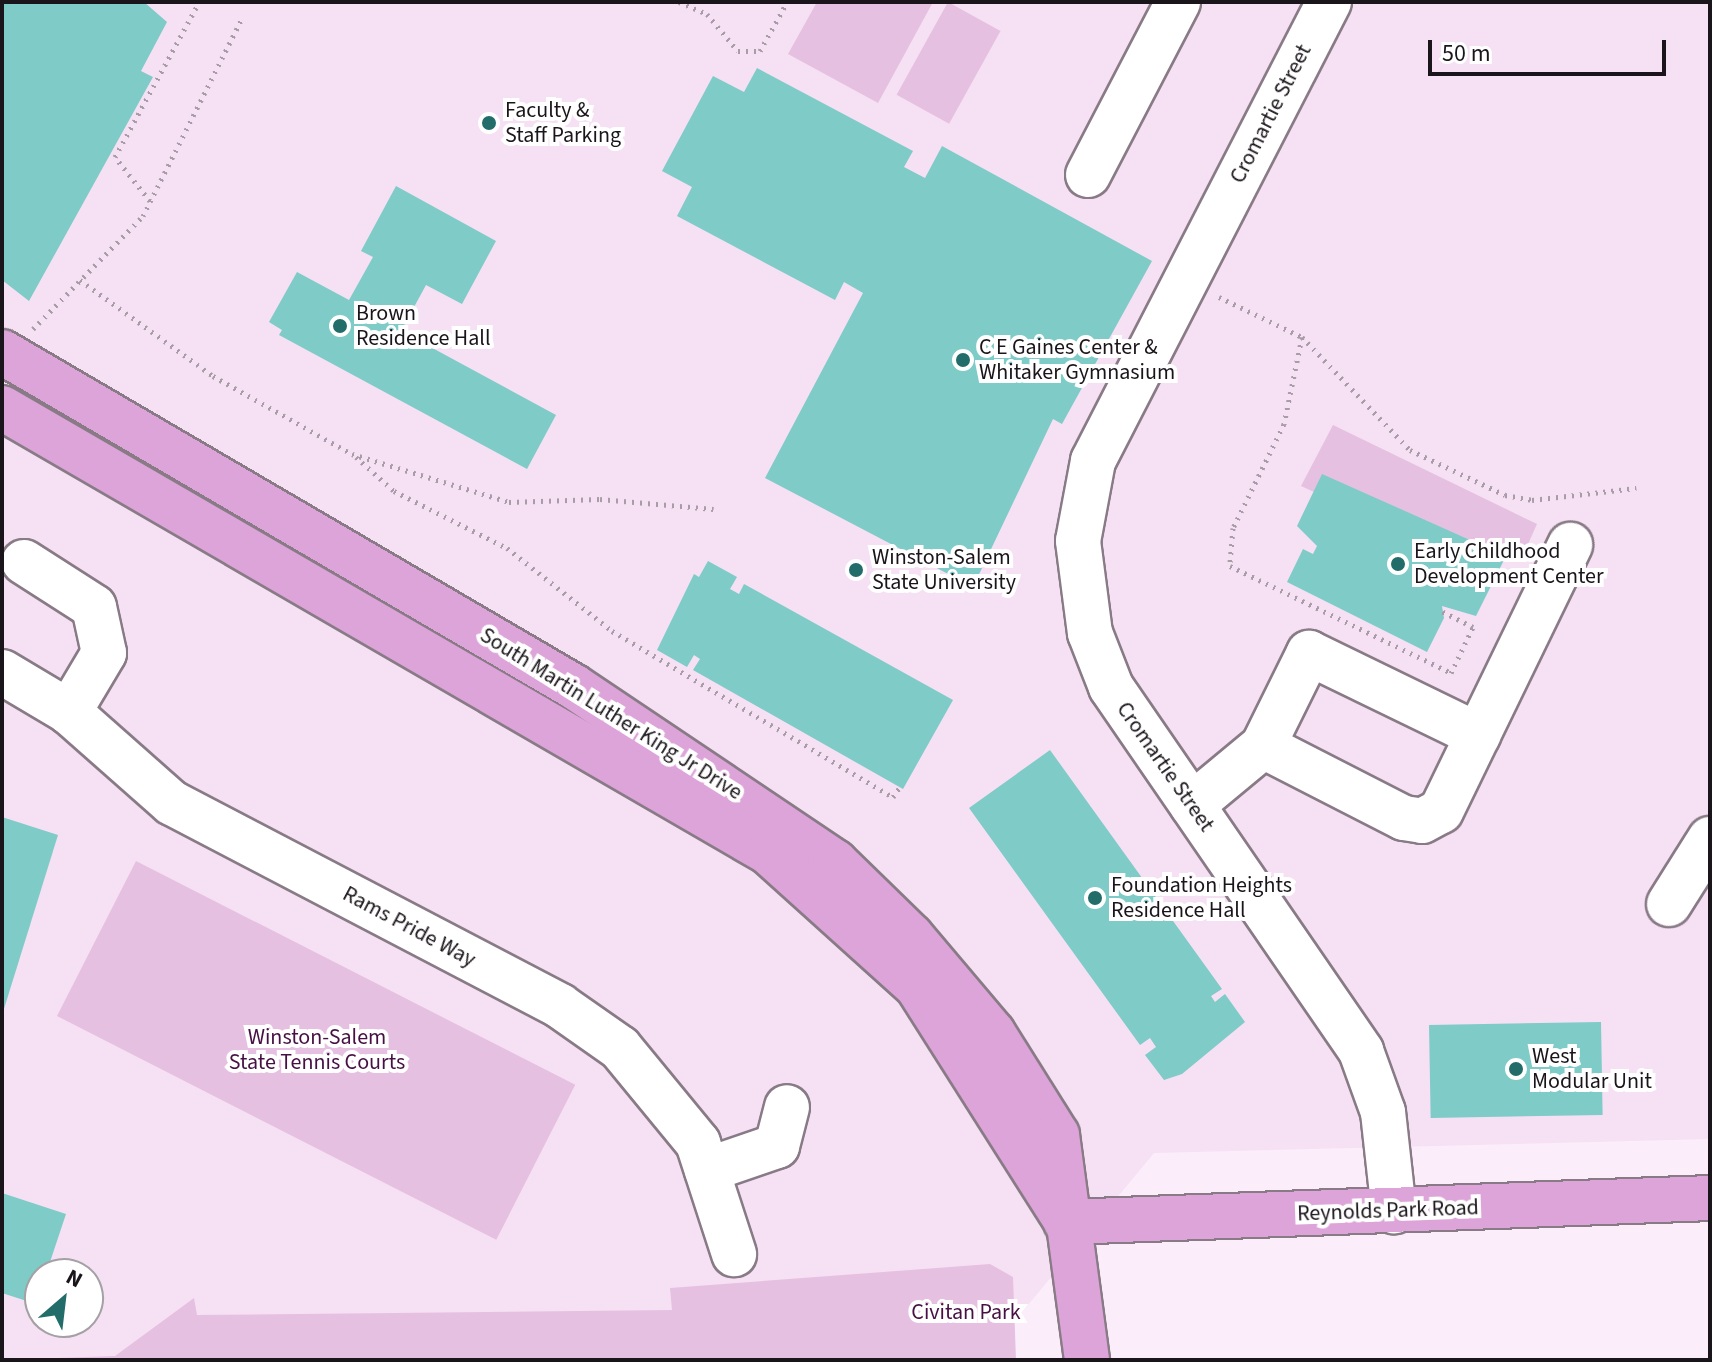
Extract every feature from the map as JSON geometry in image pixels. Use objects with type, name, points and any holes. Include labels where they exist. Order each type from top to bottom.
[{"type":"main road","name":"South Martin Luther King Jr Drive","points":[[16,342],[573,686],[835,862],[911,936],[993,1033],[1057,1135],[1066,1222],[1087,1360]]},
{"type":"main road","name":"South Martin Luther King Jr Drive","points":[[2,408],[768,852],[917,986],[1066,1222]]},
{"type":"main road","name":"Reynolds Park Road","points":[[1066,1222],[1710,1198]]},
{"type":"street","points":[[1088,175],[1178,2]]},
{"type":"street","name":"Cromartie Street","points":[[1329,2],[1093,461],[1082,501],[1080,570],[1090,633],[1118,699],[1361,1051],[1383,1112],[1394,1211]]},
{"type":"street","points":[[1263,746],[1422,821],[1441,811],[1570,545]]},
{"type":"street","points":[[24,562],[94,607],[104,653],[69,712]]},
{"type":"street","points":[[1192,805],[1263,746],[1309,653],[1478,735]]},
{"type":"street","name":"Rams Pride Way","points":[[2,672],[69,712],[172,803],[560,1006],[620,1048],[698,1143],[734,1254]]},
{"type":"street","points":[[1669,904],[1710,839]]},
{"type":"street","points":[[707,1170],[777,1146],[787,1107]]},
{"type":"path","points":[[150,201],[115,157],[199,2]]},
{"type":"path","points":[[679,2],[721,25],[738,51],[760,51],[787,2]]},
{"type":"path","points":[[16,342],[80,280],[150,201],[242,18]]},
{"type":"path","points":[[80,280],[213,376],[352,454],[394,491],[507,548],[624,638],[893,797],[900,787]]},
{"type":"path","points":[[1213,294],[1302,337],[1410,450],[1505,495],[1532,500],[1636,488]]},
{"type":"path","points":[[1302,337],[1284,424],[1233,528],[1230,566],[1451,673],[1473,627],[1440,610]]},
{"type":"path","points":[[352,454],[509,502],[600,499],[714,509]]},
{"type":"shaded area","name":"Winston-Salem State University","points":[[2,2],[1710,2],[1710,1139],[1154,1153],[999,1340],[2,1360]]},
{"type":"green space","points":[[817,2],[933,2],[878,103],[788,54]]},
{"type":"green space","points":[[948,2],[1000,31],[949,124],[897,95]]},
{"type":"green space","points":[[1333,425],[1537,524],[1520,562],[1322,475],[1314,492],[1301,486]]},
{"type":"green space","name":"Winston-Salem State Tennis Courts","points":[[136,861],[575,1085],[496,1240],[57,1016]]},
{"type":"green space","name":"Civitan Park","points":[[990,1264],[1013,1277],[1016,1360],[2,1360],[115,1356],[194,1298],[197,1315],[672,1310],[670,1288]]},
{"type":"building","points":[[2,2],[144,2],[167,22],[141,71],[153,77],[29,301],[2,280]]},
{"type":"building","name":"C E Gaines Center & Whitaker Gymnasium","points":[[757,68],[913,151],[904,167],[925,178],[942,146],[1152,261],[1062,424],[1053,419],[973,587],[765,478],[863,293],[844,282],[835,300],[677,216],[692,187],[662,171],[713,76],[744,92]]},
{"type":"building","name":"Brown Residence Hall","points":[[396,186],[496,241],[462,304],[426,285],[401,331],[556,415],[527,469],[279,335],[282,330],[269,322],[297,272],[349,300],[373,257],[361,251]]},
{"type":"building","name":"Early Childhood Development Center","points":[[1322,474],[1506,556],[1476,616],[1442,606],[1444,618],[1427,652],[1287,582],[1303,549],[1313,554],[1317,546],[1297,526]]},
{"type":"building","points":[[708,561],[737,577],[730,589],[739,594],[744,584],[953,700],[903,789],[693,670],[700,659],[694,655],[687,667],[657,650],[694,574],[699,577]]},
{"type":"building","name":"Foundation Heights Residence Hall","points":[[1050,750],[1222,989],[1211,996],[1215,1002],[1225,994],[1245,1022],[1182,1074],[1164,1080],[1145,1055],[1156,1047],[1150,1038],[1140,1045],[969,808]]},
{"type":"building","points":[[2,817],[58,835],[3,1012],[2,1012]]},
{"type":"building","name":"West Modular Unit","points":[[1601,1022],[1603,1115],[1431,1118],[1429,1025]]},
{"type":"building","points":[[2,1193],[66,1214],[51,1258],[24,1258],[24,1300],[2,1293]]},
{"type":"place","name":"Faculty & Staff Parking","points":[[489,123]]},
{"type":"place","name":"Brown Residence Hall","points":[[340,326]]},
{"type":"place","name":"C E Gaines Center & Whitaker Gymnasium","points":[[963,360]]},
{"type":"place","name":"Early Childhood Development Center","points":[[1398,564]]},
{"type":"place","name":"Winston-Salem State University","points":[[856,570]]},
{"type":"place","name":"Foundation Heights Residence Hall","points":[[1095,898]]},
{"type":"place","name":"West Modular Unit","points":[[1516,1069]]}]
